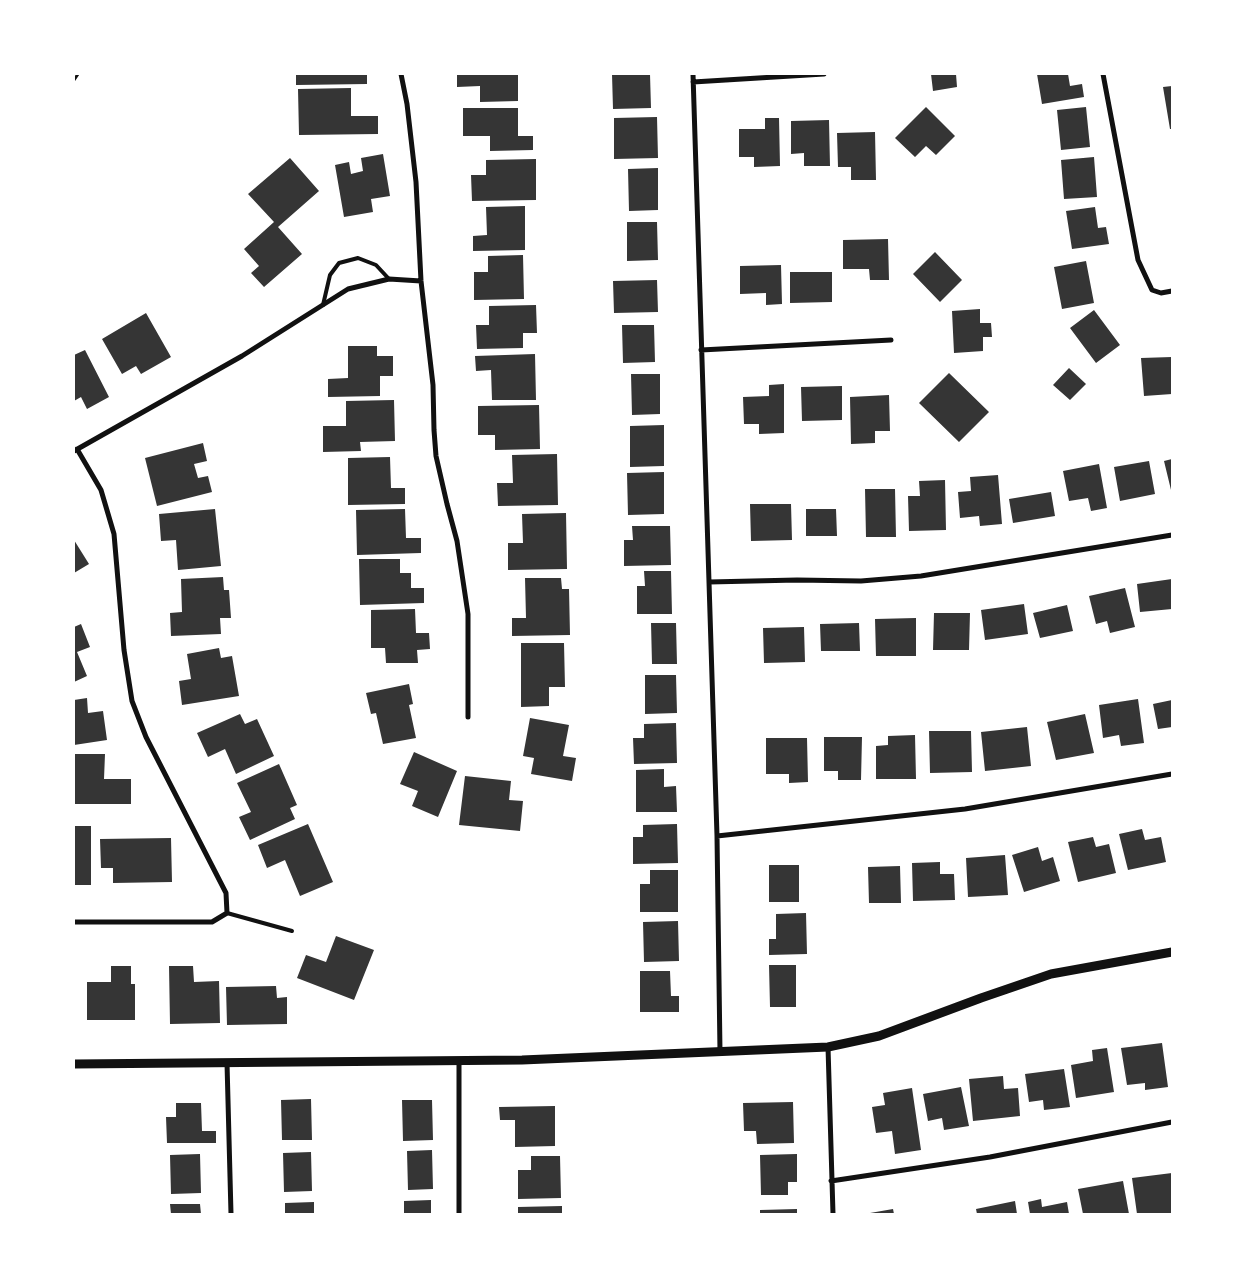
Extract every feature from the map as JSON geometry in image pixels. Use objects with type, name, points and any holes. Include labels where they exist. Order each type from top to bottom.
[{"type":"street","points":[[400,74],[407,104],[416,182],[421,281],[433,386],[436,456],[457,541],[468,614],[468,717]]},
{"type":"street","points":[[693,74],[717,836],[720,1052]]},
{"type":"street","points":[[693,82],[824,74]]},
{"type":"street","points":[[1103,74],[1138,260],[1152,290],[1160,293],[1172,291]]},
{"type":"street","points":[[74,922],[212,922],[226,913],[226,893],[146,737],[132,701],[124,650],[114,534],[101,490],[75,450],[242,356],[348,289],[389,279],[421,281]]},
{"type":"street","points":[[701,350],[891,340]]},
{"type":"street","points":[[709,582],[861,581],[921,576],[1172,535]]},
{"type":"street","points":[[717,836],[965,809],[1172,774]]},
{"type":"street","points":[[74,1064],[522,1060],[828,1047],[879,1036],[1051,974],[1172,952]]},
{"type":"street","points":[[828,1047],[833,1214]]},
{"type":"street","points":[[459,1060],[459,1214]]},
{"type":"street","points":[[227,1063],[231,1214]]},
{"type":"street","points":[[831,1181],[990,1157],[1172,1122]]},
{"type":"lane","points":[[324,305],[330,275],[338,263],[358,258],[376,265],[389,279]]},
{"type":"lane","points":[[226,913],[292,931]]},
{"type":"path","points":[[74,80],[78,74]]},
{"type":"building","points":[[296,74],[367,74],[367,84],[296,85]]},
{"type":"building","points":[[457,74],[518,74],[518,101],[480,102],[480,86],[457,87]]},
{"type":"building","points":[[612,74],[650,74],[651,108],[613,109]]},
{"type":"building","points":[[931,74],[956,74],[957,87],[933,91]]},
{"type":"building","points":[[1037,74],[1068,74],[1070,86],[1082,84],[1084,97],[1042,104]]},
{"type":"building","points":[[1172,86],[1172,129],[1170,129],[1163,87]]},
{"type":"building","points":[[351,88],[351,116],[378,116],[378,134],[299,135],[298,89]]},
{"type":"building","points":[[926,107],[955,136],[936,155],[926,146],[915,157],[895,138]]},
{"type":"building","points":[[1086,107],[1090,147],[1061,150],[1057,110]]},
{"type":"building","points":[[463,108],[518,108],[518,136],[533,136],[533,150],[490,151],[490,136],[463,136]]},
{"type":"building","points":[[657,117],[658,158],[614,159],[614,118]]},
{"type":"building","points":[[765,118],[779,118],[780,166],[754,167],[754,157],[739,157],[739,129],[765,129]]},
{"type":"building","points":[[829,120],[830,166],[804,166],[804,153],[791,154],[791,121]]},
{"type":"building","points":[[875,132],[876,180],[851,180],[851,167],[838,167],[837,133]]},
{"type":"building","points":[[383,154],[390,196],[371,199],[373,212],[344,217],[335,165],[349,162],[351,174],[363,171],[361,158]]},
{"type":"building","points":[[1094,157],[1097,197],[1064,199],[1061,160]]},
{"type":"building","points":[[290,158],[319,191],[278,227],[302,254],[264,287],[251,273],[259,266],[244,249],[274,222],[248,194]]},
{"type":"building","points":[[536,159],[536,200],[472,201],[471,175],[486,175],[486,160]]},
{"type":"building","points":[[658,168],[658,210],[629,211],[628,169]]},
{"type":"building","points":[[525,206],[525,250],[473,251],[473,236],[487,235],[486,207]]},
{"type":"building","points":[[1095,207],[1098,228],[1106,227],[1109,244],[1072,249],[1066,211]]},
{"type":"building","points":[[627,222],[657,222],[658,260],[627,261]]},
{"type":"building","points":[[888,239],[889,280],[870,280],[869,269],[843,269],[843,240]]},
{"type":"building","points":[[935,252],[962,280],[940,302],[913,274]]},
{"type":"building","points":[[523,255],[524,299],[474,300],[474,272],[488,272],[488,256]]},
{"type":"building","points":[[1086,261],[1094,303],[1062,309],[1054,267]]},
{"type":"building","points":[[781,265],[782,304],[766,305],[766,293],[740,294],[740,266]]},
{"type":"building","points":[[790,272],[832,272],[832,302],[790,303]]},
{"type":"building","points":[[657,280],[658,312],[614,313],[613,281]]},
{"type":"building","points":[[536,305],[537,333],[523,333],[523,348],[477,349],[476,325],[489,325],[489,306]]},
{"type":"building","points":[[980,309],[980,323],[991,323],[992,337],[983,337],[983,351],[954,353],[952,311]]},
{"type":"building","points":[[1094,310],[1120,345],[1096,363],[1070,328]]},
{"type":"building","points":[[146,313],[171,357],[141,374],[136,366],[122,374],[102,339]]},
{"type":"building","points":[[622,325],[654,325],[655,362],[623,363]]},
{"type":"building","points":[[348,346],[377,346],[377,356],[393,356],[393,376],[380,376],[380,396],[328,397],[328,379],[348,378]]},
{"type":"building","points":[[85,350],[109,397],[87,409],[81,397],[74,401],[74,355]]},
{"type":"building","points":[[535,354],[536,400],[492,400],[491,370],[476,371],[475,356]]},
{"type":"building","points":[[1172,357],[1172,394],[1144,396],[1141,358]]},
{"type":"building","points":[[1069,368],[1086,384],[1070,400],[1053,385]]},
{"type":"building","points":[[949,373],[989,412],[959,442],[919,403]]},
{"type":"building","points":[[631,374],[660,374],[660,414],[632,415]]},
{"type":"building","points":[[784,384],[784,433],[759,434],[759,424],[744,424],[743,397],[769,396],[769,385]]},
{"type":"building","points":[[842,386],[842,420],[802,421],[801,387]]},
{"type":"building","points":[[889,395],[890,431],[875,431],[875,443],[851,444],[850,397]]},
{"type":"building","points":[[394,400],[395,441],[360,442],[361,451],[323,452],[323,426],[346,426],[346,401]]},
{"type":"building","points":[[539,405],[540,449],[495,450],[495,435],[478,435],[478,406]]},
{"type":"building","points":[[664,425],[664,466],[630,467],[630,426]]},
{"type":"building","points":[[203,443],[207,461],[194,464],[198,478],[208,476],[212,492],[157,506],[145,458]]},
{"type":"building","points":[[557,454],[558,505],[498,506],[497,483],[513,483],[512,455]]},
{"type":"building","points":[[390,457],[391,488],[405,488],[405,504],[348,505],[348,458]]},
{"type":"building","points":[[1172,459],[1172,489],[1171,490],[1164,461]]},
{"type":"building","points":[[1149,461],[1155,494],[1120,501],[1114,467]]},
{"type":"building","points":[[1099,464],[1107,508],[1091,511],[1088,498],[1069,501],[1063,471]]},
{"type":"building","points":[[664,472],[664,514],[628,515],[627,473]]},
{"type":"building","points":[[998,475],[1002,524],[980,526],[979,516],[960,518],[958,492],[971,491],[970,477]]},
{"type":"building","points":[[945,480],[946,530],[909,531],[908,496],[920,496],[919,481]]},
{"type":"building","points":[[865,489],[895,489],[896,537],[866,537]]},
{"type":"building","points":[[1051,492],[1055,516],[1013,523],[1009,499]]},
{"type":"building","points":[[750,504],[791,504],[792,540],[751,541]]},
{"type":"building","points":[[215,509],[221,566],[178,570],[176,540],[161,541],[159,514]]},
{"type":"building","points":[[405,509],[406,538],[421,538],[421,553],[357,555],[356,510]]},
{"type":"building","points":[[806,509],[836,509],[837,536],[806,536]]},
{"type":"building","points":[[566,513],[567,569],[508,570],[508,543],[523,543],[522,514]]},
{"type":"building","points":[[632,526],[670,526],[671,565],[624,566],[624,540],[633,540]]},
{"type":"building","points":[[74,540],[89,564],[74,573]]},
{"type":"building","points":[[359,559],[400,559],[400,573],[411,573],[411,588],[424,588],[424,603],[360,605]]},
{"type":"building","points":[[644,571],[671,571],[672,614],[637,614],[637,586],[645,586]]},
{"type":"building","points":[[223,577],[224,590],[229,590],[231,618],[220,618],[221,634],[171,636],[170,613],[182,612],[181,579]]},
{"type":"building","points":[[525,578],[561,578],[562,589],[569,589],[570,635],[512,636],[512,618],[526,618]]},
{"type":"building","points":[[1172,579],[1172,609],[1140,612],[1137,584]]},
{"type":"building","points":[[1125,588],[1135,627],[1110,633],[1107,621],[1096,624],[1089,596]]},
{"type":"building","points":[[1024,604],[1028,634],[985,640],[981,610]]},
{"type":"building","points":[[1067,605],[1073,631],[1040,638],[1033,613]]},
{"type":"building","points":[[415,609],[416,633],[429,633],[430,649],[417,650],[418,663],[386,663],[385,648],[371,648],[371,610]]},
{"type":"building","points":[[934,613],[970,613],[969,650],[933,650]]},
{"type":"building","points":[[916,618],[916,656],[876,656],[875,619]]},
{"type":"building","points":[[651,623],[676,623],[677,664],[652,664]]},
{"type":"building","points":[[859,623],[860,651],[821,651],[820,624]]},
{"type":"building","points":[[81,624],[90,647],[77,652],[87,676],[74,682],[74,627]]},
{"type":"building","points":[[804,627],[805,662],[764,663],[763,628]]},
{"type":"building","points":[[521,643],[564,643],[565,687],[549,687],[549,706],[521,707]]},
{"type":"building","points":[[219,648],[221,658],[232,656],[239,696],[182,705],[179,681],[191,679],[187,654]]},
{"type":"building","points":[[645,675],[676,675],[677,713],[645,714]]},
{"type":"building","points":[[409,684],[413,704],[409,705],[416,738],[383,744],[376,713],[371,714],[366,693]]},
{"type":"building","points":[[87,698],[88,713],[103,711],[107,740],[74,745],[74,700]]},
{"type":"building","points":[[1138,699],[1144,743],[1121,746],[1119,735],[1103,738],[1099,705]]},
{"type":"building","points":[[1172,700],[1172,727],[1158,729],[1153,704]]},
{"type":"building","points":[[240,714],[245,724],[257,719],[274,756],[236,774],[225,749],[208,757],[197,733]]},
{"type":"building","points":[[1085,714],[1094,753],[1056,760],[1047,722]]},
{"type":"building","points":[[530,718],[569,725],[563,756],[576,758],[572,781],[531,774],[534,758],[523,756]]},
{"type":"building","points":[[676,723],[677,763],[634,764],[633,738],[644,738],[644,724]]},
{"type":"building","points":[[1027,727],[1031,766],[985,771],[981,732]]},
{"type":"building","points":[[929,731],[971,731],[972,772],[930,773]]},
{"type":"building","points":[[915,735],[916,779],[876,779],[876,746],[888,745],[888,736]]},
{"type":"building","points":[[824,737],[862,737],[861,780],[838,780],[838,771],[824,771]]},
{"type":"building","points":[[766,738],[807,738],[808,782],[789,783],[789,774],[766,774]]},
{"type":"building","points":[[414,752],[457,771],[438,817],[412,806],[418,791],[400,784]]},
{"type":"building","points":[[74,754],[105,754],[104,779],[131,779],[131,804],[74,804]]},
{"type":"building","points":[[279,764],[297,805],[290,808],[295,819],[250,840],[239,817],[251,812],[237,783]]},
{"type":"building","points":[[664,769],[664,787],[676,786],[677,812],[636,812],[636,770]]},
{"type":"building","points":[[465,776],[511,781],[509,800],[523,801],[520,831],[459,825]]},
{"type":"building","points":[[308,824],[333,882],[300,896],[285,860],[267,868],[258,845]]},
{"type":"building","points":[[677,824],[678,863],[633,864],[633,837],[643,837],[643,825]]},
{"type":"building","points":[[74,826],[91,826],[91,885],[74,885]]},
{"type":"building","points":[[1142,829],[1145,840],[1161,837],[1166,862],[1128,870],[1119,834]]},
{"type":"building","points":[[1093,837],[1096,847],[1109,844],[1116,873],[1078,882],[1068,842]]},
{"type":"building","points":[[171,838],[172,882],[113,883],[113,868],[101,868],[100,839]]},
{"type":"building","points":[[1038,847],[1042,861],[1053,857],[1060,881],[1024,892],[1012,855]]},
{"type":"building","points":[[1005,855],[1008,895],[968,897],[966,858]]},
{"type":"building","points":[[940,862],[940,874],[954,874],[955,900],[913,901],[912,863]]},
{"type":"building","points":[[769,865],[799,865],[799,902],[769,902]]},
{"type":"building","points":[[900,866],[901,903],[869,903],[868,867]]},
{"type":"building","points":[[650,870],[678,870],[678,912],[640,912],[640,884],[650,884]]},
{"type":"building","points":[[806,913],[807,954],[769,955],[769,939],[776,939],[776,914]]},
{"type":"building","points":[[678,921],[679,961],[644,962],[643,922]]},
{"type":"building","points":[[336,936],[374,950],[354,1000],[297,978],[306,955],[326,962]]},
{"type":"building","points":[[769,965],[796,965],[796,1007],[770,1007]]},
{"type":"building","points":[[111,966],[131,966],[131,984],[135,984],[135,1020],[87,1020],[87,982],[111,982]]},
{"type":"building","points":[[169,966],[193,966],[194,982],[219,981],[220,1023],[170,1024]]},
{"type":"building","points":[[640,971],[670,971],[671,996],[679,996],[679,1012],[640,1012]]},
{"type":"building","points":[[276,986],[277,998],[287,997],[287,1024],[227,1025],[226,987]]},
{"type":"building","points":[[1162,1043],[1168,1087],[1145,1090],[1145,1083],[1127,1085],[1121,1048]]},
{"type":"building","points":[[1107,1048],[1114,1092],[1076,1098],[1071,1065],[1093,1061],[1092,1050]]},
{"type":"building","points":[[1064,1069],[1070,1107],[1044,1110],[1043,1100],[1029,1102],[1025,1074]]},
{"type":"building","points":[[1003,1076],[1004,1089],[1018,1088],[1020,1116],[973,1121],[969,1079]]},
{"type":"building","points":[[961,1087],[969,1126],[944,1130],[942,1118],[928,1121],[923,1094]]},
{"type":"building","points":[[912,1088],[921,1150],[895,1154],[892,1131],[876,1133],[872,1107],[885,1105],[883,1093]]},
{"type":"building","points":[[311,1099],[312,1140],[282,1140],[281,1100]]},
{"type":"building","points":[[402,1100],[432,1100],[433,1140],[403,1141]]},
{"type":"building","points":[[793,1102],[794,1143],[757,1144],[756,1131],[744,1131],[743,1103]]},
{"type":"building","points":[[176,1103],[201,1103],[202,1131],[216,1131],[216,1143],[167,1143],[166,1117],[176,1117]]},
{"type":"building","points":[[555,1106],[555,1146],[515,1147],[515,1120],[500,1120],[499,1107]]},
{"type":"building","points":[[432,1150],[433,1189],[408,1190],[407,1151]]},
{"type":"building","points":[[311,1152],[312,1191],[284,1192],[283,1153]]},
{"type":"building","points":[[200,1154],[201,1193],[171,1194],[170,1155]]},
{"type":"building","points":[[797,1154],[797,1182],[788,1182],[788,1195],[761,1195],[760,1155]]},
{"type":"building","points":[[531,1156],[560,1156],[561,1198],[518,1199],[518,1170],[531,1170]]},
{"type":"building","points":[[1172,1173],[1172,1214],[1137,1214],[1132,1178]]},
{"type":"building","points":[[1123,1181],[1129,1214],[1083,1214],[1078,1189]]},
{"type":"building","points":[[1041,1199],[1042,1207],[1067,1202],[1069,1214],[1030,1214],[1028,1202]]},
{"type":"building","points":[[431,1200],[431,1214],[404,1214],[404,1201]]},
{"type":"building","points":[[1015,1201],[1017,1214],[977,1214],[976,1209]]},
{"type":"building","points":[[314,1202],[314,1214],[285,1214],[285,1203]]},
{"type":"building","points":[[170,1204],[200,1204],[201,1214],[171,1214]]},
{"type":"building","points":[[562,1206],[562,1214],[518,1214],[518,1207]]},
{"type":"building","points":[[797,1209],[797,1214],[760,1214],[760,1210]]},
{"type":"building","points":[[893,1209],[894,1214],[870,1214],[870,1213]]}]
